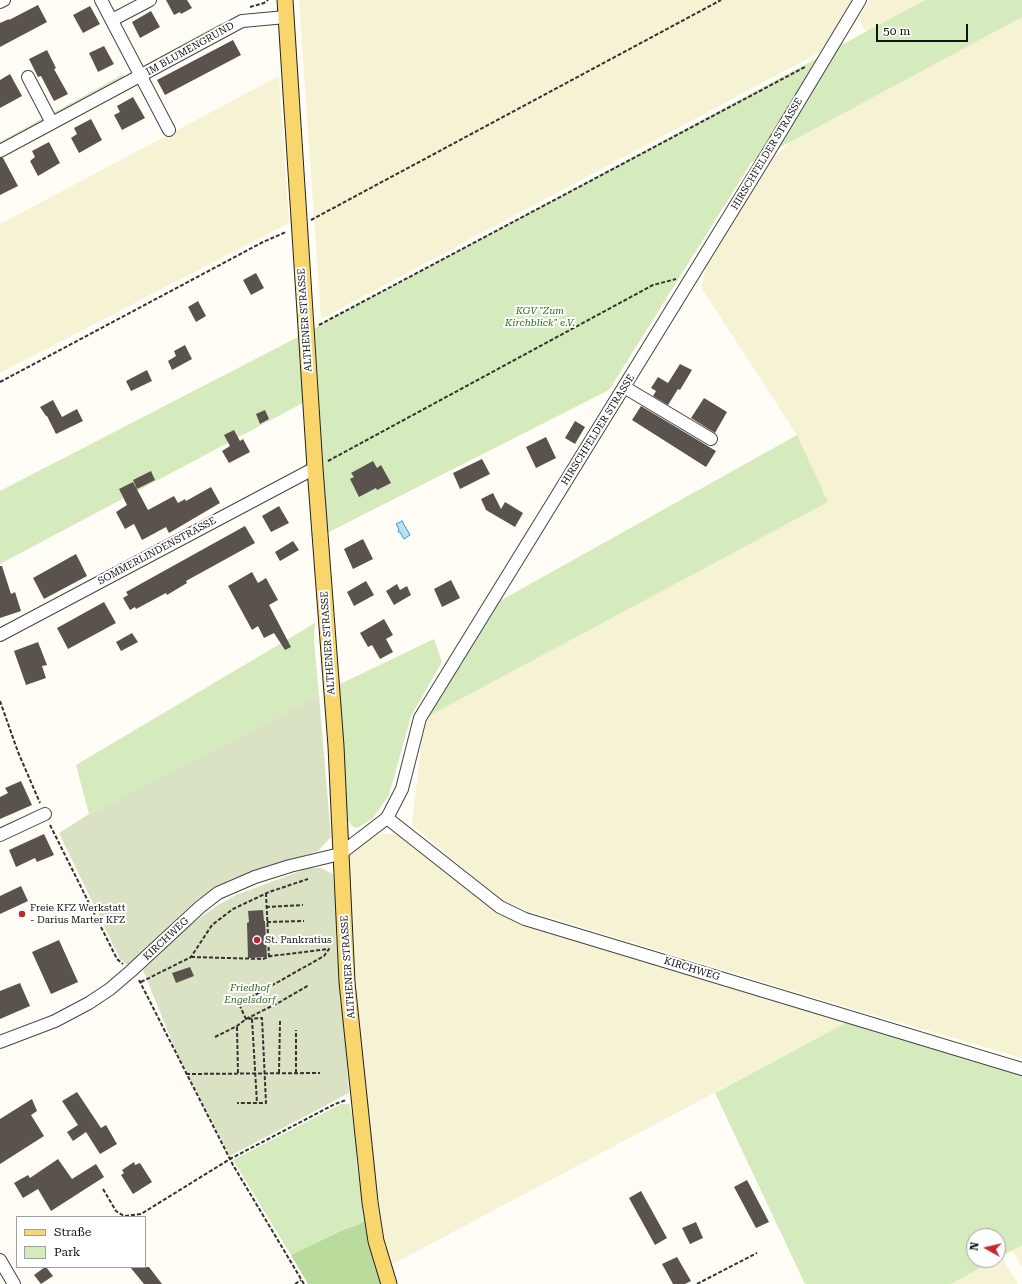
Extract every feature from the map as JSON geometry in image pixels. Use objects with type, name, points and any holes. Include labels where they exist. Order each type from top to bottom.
[{"type":"main road","name":"ALTHENER STRASSE","points":[[285,0],[315,468],[336,746],[340,854],[348,982],[370,1202],[376,1241],[390,1284]]},
{"type":"street","points":[[0,2],[4,0]]},
{"type":"street","points":[[101,0],[141,76]]},
{"type":"street","points":[[112,20],[150,0]]},
{"type":"street","name":"HIRSCHFELDER STRASSE","points":[[340,854],[387,818],[402,789],[420,718],[689,282],[860,0]]},
{"type":"street","name":"IM BLUMENGRUND","points":[[0,151],[242,21],[286,17]]},
{"type":"street","name":"IM BLUMENGRUND","points":[[141,76],[169,130]]},
{"type":"street","points":[[28,77],[52,123]]},
{"type":"street","points":[[624,387],[711,438]]},
{"type":"street","name":"SOMMERLINDENSTRASSE","points":[[0,635],[315,468]]},
{"type":"street","points":[[0,835],[45,814]]},
{"type":"street","name":"KIRCHWEG","points":[[387,818],[500,907],[525,919],[1022,1069]]},
{"type":"street","name":"KIRCHWEG","points":[[0,1042],[55,1021],[89,1003],[110,989],[200,907],[218,893],[255,877],[290,866],[340,854]]},
{"type":"street","points":[[0,1260],[14,1284]]},
{"type":"path","points":[[0,382],[263,242],[299,227],[722,0]]},
{"type":"path","points":[[306,332],[805,67]]},
{"type":"path","points":[[315,468],[654,285],[674,279],[689,282]]},
{"type":"path","points":[[0,700],[18,752],[45,814],[117,959],[141,982],[230,1159],[304,1284]]},
{"type":"path","points":[[192,957],[212,925],[233,909],[266,893],[308,880]]},
{"type":"path","points":[[266,893],[269,957]]},
{"type":"path","points":[[266,907],[303,905]]},
{"type":"path","points":[[267,922],[304,921]]},
{"type":"path","points":[[141,982],[192,957],[262,960],[269,957],[329,949],[324,956],[239,1004],[246,1019]]},
{"type":"path","points":[[215,1037],[309,985]]},
{"type":"path","points":[[237,1103],[266,1103],[262,1018],[260,1012]]},
{"type":"path","points":[[246,1019],[262,1018]]},
{"type":"path","points":[[252,1019],[257,1103]]},
{"type":"path","points":[[280,1021],[280,1073]]},
{"type":"path","points":[[237,1026],[238,1073]]},
{"type":"path","points":[[296,1030],[296,1073]]},
{"type":"path","points":[[186,1074],[320,1072]]},
{"type":"path","points":[[103,1189],[116,1211],[124,1216],[141,1214],[230,1159],[335,1104],[359,1095]]},
{"type":"path","points":[[697,1284],[757,1253]]},
{"type":"path","points":[[295,1284],[302,1280]]},
{"type":"shaded area","points":[[299,0],[852,0],[820,52],[321,319]]},
{"type":"shaded area","points":[[870,0],[925,0],[866,32],[859,18]]},
{"type":"shaded area","points":[[1022,16],[1022,1058],[853,1009],[528,911],[503,901],[412,825],[422,738],[429,716],[827,502],[797,435],[702,289],[705,268],[774,157],[794,139]]},
{"type":"shaded area","points":[[279,76],[289,223],[0,373],[0,224]]},
{"type":"shaded area","points":[[378,834],[398,834],[497,913],[521,923],[849,1021],[393,1264],[385,1242],[367,1114],[346,860],[360,846]]},
{"type":"shaded area","points":[[1022,1245],[1022,1267],[1012,1250]]},
{"type":"shaded area","points":[[1006,1264],[1018,1284],[951,1284],[980,1268],[1006,1268]]},
{"type":"green space","name":"KGV \"Zum Kirchblick\" e.V.","points":[[925,0],[1022,0],[1022,17],[751,163],[609,390],[327,533],[316,396],[0,564],[0,491],[300,336]]},
{"type":"green space","points":[[221,23],[222,26],[151,63],[152,61]]},
{"type":"green space","points":[[122,75],[127,77],[57,114],[53,113]]},
{"type":"green space","points":[[43,118],[45,122],[0,146],[0,142]]},
{"type":"green space","points":[[797,435],[828,502],[429,716],[498,602]]},
{"type":"green space","points":[[315,623],[314,641],[319,695],[89,814],[76,765]]},
{"type":"green space","points":[[434,639],[442,662],[411,716],[389,795],[373,818],[356,828],[352,826],[348,820],[338,685]]},
{"type":"green space","points":[[319,695],[331,837],[318,851],[232,879],[214,888],[194,902],[128,965],[120,959],[59,833],[89,814]]},
{"type":"green space","name":"Friedhof Engelsdorf","points":[[309,868],[321,868],[333,874],[349,1093],[230,1156],[175,1049],[143,970],[189,926],[218,905],[236,895]]},
{"type":"green space","points":[[849,1021],[1022,1074],[1022,1245],[1006,1254],[1006,1228],[966,1228],[966,1268],[980,1268],[951,1284],[805,1284],[715,1093]]},
{"type":"green space","points":[[341,1104],[349,1104],[351,1110],[355,1134],[357,1167],[366,1220],[358,1225],[341,1230],[291,1255],[233,1160]]},
{"type":"green space","points":[[366,1220],[383,1284],[308,1284],[291,1255]]},
{"type":"water","points":[[402,521],[410,535],[404,539],[400,532],[398,532],[399,529],[396,524]]},
{"type":"building","points":[[166,0],[187,0],[192,8],[181,14],[180,12],[174,15]]},
{"type":"building","points":[[38,5],[47,22],[0,47],[0,23]]},
{"type":"building","points":[[90,6],[100,24],[83,33],[73,15]]},
{"type":"building","points":[[151,11],[160,27],[140,38],[132,22]]},
{"type":"building","points":[[233,40],[241,55],[165,95],[157,80]]},
{"type":"building","points":[[104,46],[114,64],[98,72],[89,53]]},
{"type":"building","points":[[47,50],[56,68],[54,69],[68,94],[54,101],[41,76],[38,77],[29,59]]},
{"type":"building","points":[[10,74],[22,96],[0,108],[0,80]]},
{"type":"building","points":[[133,97],[145,118],[122,130],[114,115],[120,112],[117,106]]},
{"type":"building","points":[[91,119],[102,140],[79,153],[71,138],[77,134],[74,128]]},
{"type":"building","points":[[49,142],[60,163],[38,176],[30,161],[35,157],[32,151]]},
{"type":"building","points":[[0,158],[3,158],[18,186],[0,195]]},
{"type":"building","points":[[256,273],[264,288],[251,295],[243,280]]},
{"type":"building","points":[[198,301],[206,316],[196,322],[188,307]]},
{"type":"building","points":[[185,345],[192,359],[172,370],[168,361],[176,356],[174,351]]},
{"type":"building","points":[[680,364],[692,370],[680,390],[678,389],[668,405],[653,396],[656,391],[651,388],[658,377],[668,383]]},
{"type":"building","points":[[147,370],[152,381],[131,391],[126,381]]},
{"type":"building","points":[[704,398],[727,412],[715,433],[691,418]]},
{"type":"building","points":[[53,400],[62,417],[77,409],[83,421],[56,434],[47,416],[40,407]]},
{"type":"building","points":[[641,406],[716,451],[706,467],[632,420]]},
{"type":"building","points":[[265,410],[269,419],[260,424],[256,414]]},
{"type":"building","points":[[575,421],[585,427],[575,444],[565,438]]},
{"type":"building","points":[[234,430],[240,441],[243,439],[250,452],[229,463],[222,451],[230,446],[224,435]]},
{"type":"building","points":[[546,437],[556,458],[536,468],[526,447]]},
{"type":"building","points":[[482,459],[490,474],[460,489],[453,473]]},
{"type":"building","points":[[373,461],[377,468],[381,465],[391,483],[377,490],[376,488],[359,497],[350,479],[354,477],[351,473]]},
{"type":"building","points":[[151,471],[155,480],[137,489],[133,480]]},
{"type":"building","points":[[133,482],[148,510],[174,496],[178,503],[185,499],[186,501],[211,487],[220,503],[169,533],[166,527],[142,540],[134,524],[125,529],[116,512],[127,505],[119,489]]},
{"type":"building","points":[[493,493],[501,509],[505,502],[523,513],[515,527],[486,510],[481,499]]},
{"type":"building","points":[[279,506],[289,523],[271,532],[262,516]]},
{"type":"building","points":[[245,526],[255,543],[186,581],[187,583],[167,595],[166,593],[136,609],[135,607],[130,610],[123,598],[128,595],[126,592]]},
{"type":"building","points":[[363,539],[373,559],[353,569],[344,549]]},
{"type":"building","points":[[293,541],[299,550],[280,561],[275,552]]},
{"type":"building","points":[[76,554],[87,576],[44,599],[33,578]]},
{"type":"building","points":[[0,566],[2,566],[11,594],[15,592],[21,611],[0,618]]},
{"type":"building","points":[[252,572],[258,583],[266,578],[278,600],[269,605],[291,647],[285,650],[274,633],[264,638],[258,626],[252,630],[228,586]]},
{"type":"building","points":[[451,580],[460,598],[442,607],[434,589]]},
{"type":"building","points":[[366,581],[374,595],[354,606],[347,592]]},
{"type":"building","points":[[397,584],[400,590],[407,586],[411,595],[394,605],[386,591]]},
{"type":"building","points":[[104,602],[116,623],[68,649],[57,628]]},
{"type":"building","points":[[384,619],[393,635],[386,639],[393,652],[380,659],[372,645],[368,647],[360,633]]},
{"type":"building","points":[[132,633],[138,642],[121,651],[116,642]]},
{"type":"building","points":[[38,642],[47,665],[42,666],[46,678],[26,685],[14,651]]},
{"type":"building","points":[[21,781],[32,805],[0,819],[0,797],[8,793],[5,788]]},
{"type":"building","points":[[44,834],[54,855],[37,862],[35,858],[16,867],[9,850]]},
{"type":"building","points":[[21,886],[28,901],[0,914],[0,896]]},
{"type":"building","name":"St. Pankratius","points":[[263,910],[267,957],[248,958],[248,911]]},
{"type":"building","points":[[59,940],[78,982],[51,994],[32,952]]},
{"type":"building","points":[[190,967],[194,976],[176,983],[172,973]]},
{"type":"building","points":[[20,983],[30,1006],[0,1019],[0,991]]},
{"type":"building","points":[[77,1092],[101,1128],[106,1125],[117,1144],[100,1154],[86,1132],[73,1141],[67,1132],[78,1125],[62,1101]]},
{"type":"building","points":[[32,1099],[37,1111],[31,1115],[44,1136],[0,1164],[0,1119]]},
{"type":"building","points":[[58,1159],[72,1179],[96,1164],[104,1177],[51,1211],[38,1189],[23,1198],[14,1183],[28,1175],[30,1178]]},
{"type":"building","points":[[134,1162],[135,1165],[140,1163],[152,1182],[133,1194],[121,1175],[124,1173],[122,1170]]},
{"type":"building","points":[[747,1180],[769,1222],[756,1228],[734,1187]]},
{"type":"building","points":[[641,1191],[667,1238],[655,1245],[629,1198]]},
{"type":"building","points":[[696,1222],[703,1238],[690,1244],[682,1228]]},
{"type":"building","points":[[677,1257],[691,1281],[685,1284],[673,1284],[662,1264]]},
{"type":"building","points":[[149,1267],[162,1284],[144,1284],[131,1268]]},
{"type":"building","points":[[44,1268],[47,1268],[53,1276],[41,1284],[34,1275]]},
{"type":"place","name":"Freie KFZ Werkstatt - Darius Marter KFZ","points":[[22,914]]},
{"type":"place","name":"St. Pankratius","points":[[257,940]]}]
